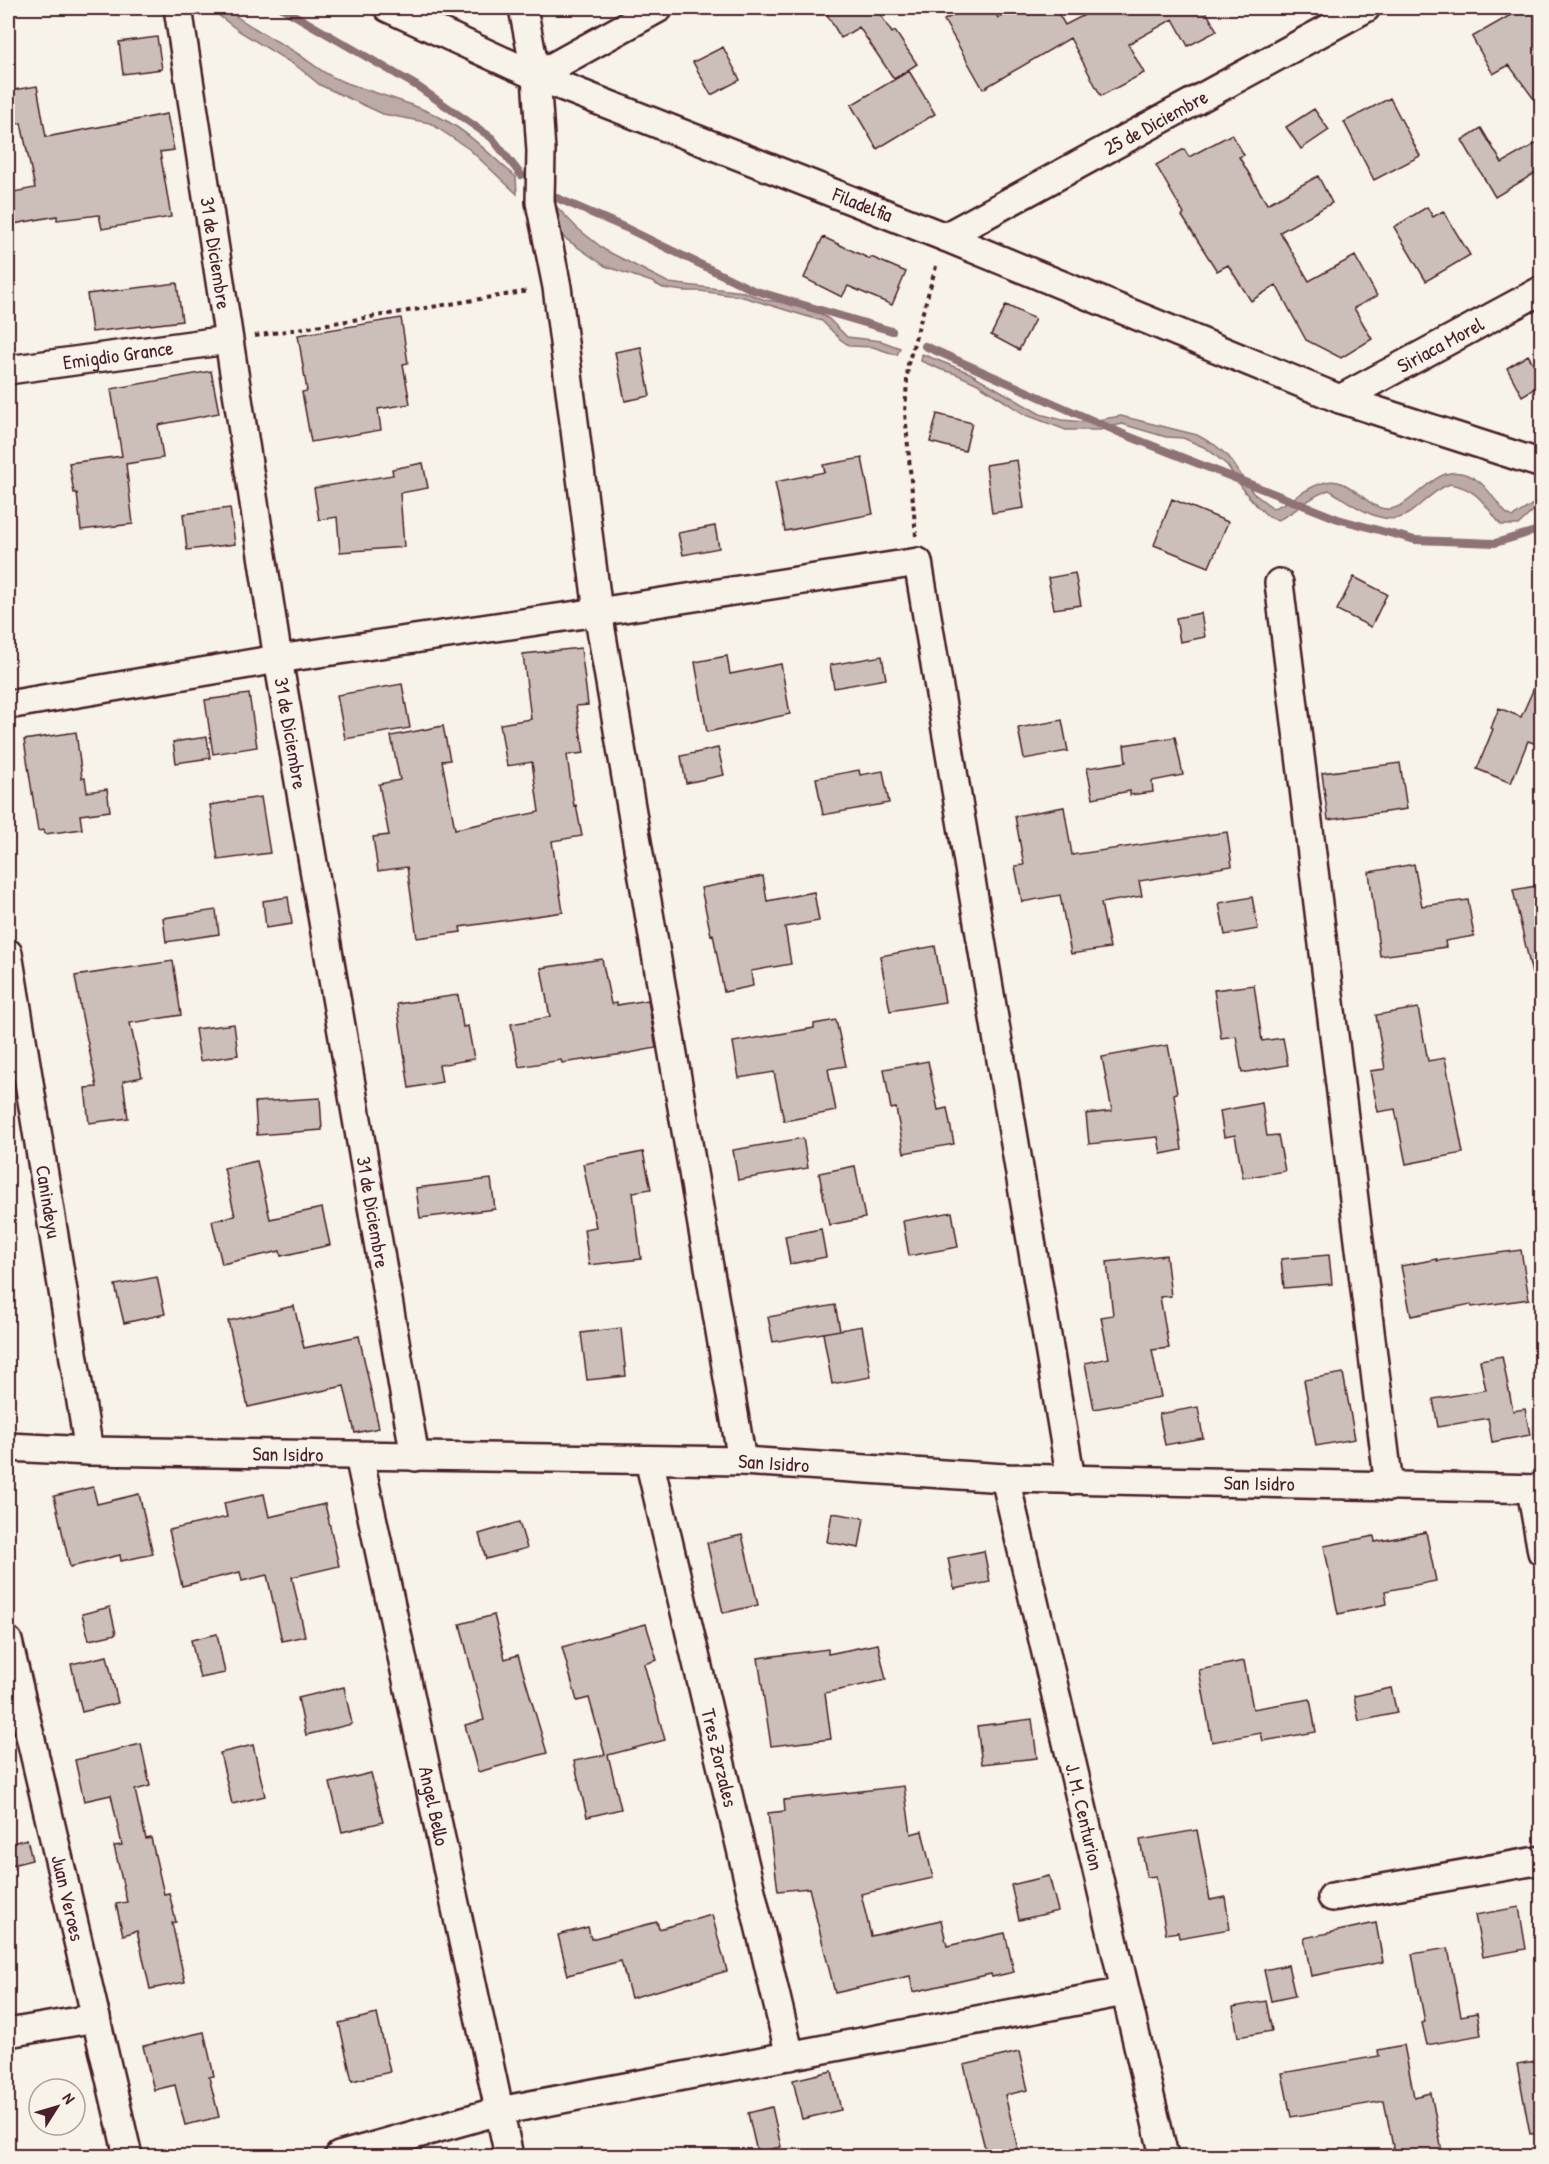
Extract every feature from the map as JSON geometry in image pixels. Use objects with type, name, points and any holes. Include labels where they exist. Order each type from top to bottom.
[{"type":"street","name":"31 de Diciembre","points":[[178,8],[278,658],[415,1456]]},
{"type":"street","name":"Filadelfia","points":[[388,8],[536,76],[945,237],[1340,399],[1542,464]]},
{"type":"street","points":[[523,8],[536,76],[542,151],[540,202],[557,287],[598,612],[742,1461]]},
{"type":"street","points":[[536,76],[659,8]]},
{"type":"street","name":"25 de Diciembre","points":[[945,237],[1366,8]]},
{"type":"street","name":"Siriaca Morel","points":[[1340,399],[1542,290]]},
{"type":"street","name":"Emigdio Grance","points":[[8,370],[228,340]]},
{"type":"street","points":[[8,705],[278,658],[598,612],[918,561],[1071,1480]]},
{"type":"street","points":[[1279,583],[1389,1487]]},
{"type":"street","name":"Canindeyu","points":[[8,952],[89,1451]]},
{"type":"street","name":"San Isidro","points":[[8,1447],[89,1451],[742,1461],[1005,1478],[1536,1489]]},
{"type":"street","name":"Angel Bello","points":[[359,1456],[509,2157]]},
{"type":"street","name":"Tres Zorzales","points":[[649,1460],[790,2056]]},
{"type":"street","name":"J. M. Centurion","points":[[1005,1478],[1164,2157]]},
{"type":"street","points":[[1536,1489],[1542,1552]]},
{"type":"street","name":"Juan Veroes","points":[[8,1641],[128,2157]]},
{"type":"street","points":[[1332,1897],[1542,1860]]},
{"type":"street","points":[[339,2157],[499,2111],[1124,1992]]},
{"type":"street","points":[[8,2033],[96,2018]]},
{"type":"path","points":[[918,561],[905,413],[908,363],[945,237]]},
{"type":"path","points":[[228,340],[557,287]]},
{"type":"shaded area","points":[[209,8],[225,8],[331,76],[432,113],[455,126],[516,177],[517,194],[469,149],[430,123],[383,114],[320,85],[298,67],[239,31]]},
{"type":"shaded area","points":[[551,201],[577,228],[605,250],[669,283],[744,292],[765,300],[821,314],[847,337],[881,341],[900,348],[897,355],[873,347],[850,346],[822,321],[743,297],[663,288],[605,266],[553,230]]},
{"type":"shaded area","points":[[922,354],[970,373],[1040,414],[1062,420],[1085,422],[1121,416],[1197,435],[1215,445],[1229,457],[1253,493],[1273,508],[1319,484],[1335,481],[1351,488],[1379,508],[1398,507],[1439,477],[1450,473],[1463,473],[1485,487],[1507,514],[1513,517],[1533,504],[1541,503],[1541,509],[1534,510],[1518,525],[1501,525],[1474,494],[1460,486],[1450,484],[1401,517],[1390,519],[1369,513],[1329,490],[1315,496],[1278,520],[1269,517],[1258,507],[1227,465],[1206,448],[1183,438],[1166,437],[1122,424],[1100,430],[1066,430],[1024,414],[978,384],[921,361]]},
{"type":"building","points":[[823,8],[892,8],[880,14],[892,33],[895,31],[917,64],[894,79],[859,27],[841,38]]},
{"type":"building","points":[[967,8],[993,8],[998,18],[1017,8],[1055,8],[1065,25],[1098,8],[1204,8],[1217,31],[1188,46],[1173,19],[1128,44],[1144,73],[1101,96],[1070,38],[983,89],[944,20]]},
{"type":"building","points":[[1523,8],[1542,8],[1542,110],[1509,65],[1493,74],[1472,37]]},
{"type":"building","points":[[157,37],[162,69],[123,74],[119,42]]},
{"type":"building","points":[[723,47],[740,80],[711,95],[693,62]]},
{"type":"building","points":[[909,71],[935,114],[877,149],[851,105]]},
{"type":"building","points":[[37,86],[46,137],[167,114],[174,150],[160,152],[171,217],[102,229],[99,215],[57,220],[57,216],[8,225],[8,193],[35,188],[21,123],[8,126],[8,91]]},
{"type":"building","points":[[1390,98],[1420,156],[1374,180],[1344,122]]},
{"type":"building","points":[[1314,109],[1329,130],[1301,149],[1286,127]]},
{"type":"building","points":[[1481,128],[1502,163],[1542,140],[1542,169],[1495,197],[1462,140]]},
{"type":"building","points":[[1232,134],[1244,155],[1239,157],[1267,204],[1318,176],[1332,203],[1280,232],[1309,281],[1355,256],[1377,296],[1354,308],[1372,339],[1341,358],[1306,340],[1276,285],[1251,301],[1228,265],[1217,271],[1182,216],[1184,214],[1156,165],[1184,149],[1189,157]]},
{"type":"building","points":[[1427,207],[1433,217],[1443,211],[1470,255],[1426,281],[1394,227]]},
{"type":"building","points":[[823,237],[870,259],[871,257],[906,272],[892,305],[848,286],[842,297],[804,278]]},
{"type":"building","points":[[177,283],[182,321],[92,332],[87,294]]},
{"type":"building","points":[[1006,305],[1035,319],[1019,350],[991,335]]},
{"type":"building","points":[[401,318],[408,363],[403,364],[410,404],[378,409],[381,430],[311,442],[302,392],[307,391],[298,335]]},
{"type":"building","points":[[641,347],[650,396],[625,401],[615,352]]},
{"type":"building","points":[[1528,355],[1542,378],[1542,384],[1522,396],[1507,368]]},
{"type":"building","points":[[211,371],[219,413],[158,425],[163,458],[126,464],[133,524],[81,530],[77,493],[74,493],[69,463],[122,456],[111,389]]},
{"type":"building","points":[[937,414],[972,423],[965,451],[930,442]]},
{"type":"building","points":[[862,458],[873,514],[785,531],[775,482],[825,472],[823,465]]},
{"type":"building","points":[[1017,460],[1024,508],[992,513],[986,465]]},
{"type":"building","points":[[423,463],[428,488],[400,493],[404,547],[340,552],[337,517],[319,520],[314,488],[393,475],[392,469]]},
{"type":"building","points":[[1172,499],[1228,522],[1209,567],[1154,545]]},
{"type":"building","points":[[230,508],[235,544],[187,550],[183,514]]},
{"type":"building","points":[[715,526],[719,548],[683,555],[678,533]]},
{"type":"building","points":[[1075,573],[1081,605],[1054,609],[1048,578]]},
{"type":"building","points":[[1354,577],[1387,594],[1371,627],[1337,610]]},
{"type":"building","points":[[1201,613],[1205,637],[1180,642],[1176,618]]},
{"type":"building","points":[[581,648],[588,705],[576,706],[584,753],[567,755],[574,806],[576,805],[582,836],[552,841],[563,912],[460,927],[461,932],[417,938],[407,867],[378,871],[373,837],[389,835],[379,784],[400,780],[391,736],[443,726],[450,760],[442,761],[455,829],[539,812],[532,762],[507,766],[500,724],[531,719],[523,654]]},
{"type":"building","points":[[727,656],[730,674],[781,664],[790,714],[707,732],[695,662]]},
{"type":"building","points":[[882,656],[886,679],[834,688],[830,665]]},
{"type":"building","points":[[1542,670],[1542,746],[1528,741],[1511,783],[1477,769],[1499,708],[1521,717]]},
{"type":"building","points":[[402,684],[410,728],[345,739],[337,695]]},
{"type":"building","points":[[249,694],[257,747],[213,754],[205,700]]},
{"type":"building","points":[[1062,720],[1068,751],[1024,759],[1018,728]]},
{"type":"building","points":[[76,732],[82,778],[85,778],[87,792],[107,789],[110,811],[80,815],[82,829],[45,834],[44,830],[38,831],[24,740]]},
{"type":"building","points":[[207,737],[210,758],[176,763],[173,742]]},
{"type":"building","points":[[1175,737],[1183,775],[1152,781],[1153,792],[1130,795],[1130,791],[1093,798],[1087,768],[1126,762],[1124,745]]},
{"type":"building","points":[[718,748],[724,775],[686,783],[681,756]]},
{"type":"building","points":[[1400,763],[1407,809],[1328,820],[1322,773]]},
{"type":"building","points":[[859,770],[860,775],[883,771],[889,803],[823,815],[816,778]]},
{"type":"building","points":[[261,797],[270,853],[218,860],[210,805]]},
{"type":"building","points":[[1064,807],[1072,855],[1227,832],[1232,866],[1139,881],[1142,896],[1101,903],[1110,948],[1071,954],[1060,895],[1022,902],[1015,866],[1024,865],[1015,816]]},
{"type":"building","points":[[1414,864],[1422,906],[1468,900],[1474,936],[1445,941],[1446,947],[1380,956],[1369,872]]},
{"type":"building","points":[[763,876],[767,901],[814,892],[819,921],[785,927],[791,964],[751,971],[753,986],[724,992],[701,888]]},
{"type":"building","points":[[1542,885],[1542,973],[1532,974],[1513,890]]},
{"type":"building","points":[[288,897],[292,924],[266,928],[263,901]]},
{"type":"building","points":[[1252,897],[1258,929],[1225,935],[1219,903]]},
{"type":"building","points":[[216,910],[219,934],[166,942],[163,918]]},
{"type":"building","points":[[935,946],[945,1002],[890,1011],[880,956]]},
{"type":"building","points":[[602,959],[611,1004],[648,1000],[656,1048],[562,1063],[561,1060],[519,1067],[511,1024],[550,1017],[541,968]]},
{"type":"building","points":[[173,961],[181,1015],[130,1023],[142,1077],[123,1081],[128,1118],[89,1123],[85,1088],[97,1087],[75,976]]},
{"type":"building","points":[[1254,985],[1262,1041],[1283,1038],[1288,1065],[1242,1073],[1236,1036],[1221,1038],[1214,990]]},
{"type":"building","points":[[458,995],[463,1027],[468,1026],[474,1059],[439,1065],[442,1082],[409,1088],[397,1004]]},
{"type":"building","points":[[1418,1008],[1428,1061],[1445,1058],[1463,1153],[1406,1164],[1395,1109],[1378,1112],[1370,1071],[1385,1069],[1376,1015]]},
{"type":"building","points":[[836,1020],[846,1066],[828,1069],[836,1111],[784,1121],[774,1072],[739,1078],[733,1042],[814,1028],[814,1024]]},
{"type":"building","points":[[234,1024],[238,1055],[200,1061],[195,1029]]},
{"type":"building","points":[[1168,1045],[1177,1093],[1174,1094],[1182,1150],[1161,1154],[1158,1137],[1089,1144],[1086,1114],[1112,1111],[1102,1057]]},
{"type":"building","points":[[928,1061],[938,1110],[947,1108],[954,1144],[904,1153],[896,1108],[891,1109],[884,1069]]},
{"type":"building","points":[[320,1098],[322,1130],[257,1135],[255,1102]]},
{"type":"building","points":[[1262,1103],[1267,1136],[1278,1135],[1285,1171],[1243,1178],[1235,1135],[1224,1137],[1220,1111]]},
{"type":"building","points":[[803,1138],[808,1168],[738,1180],[733,1150]]},
{"type":"building","points":[[643,1152],[651,1189],[633,1192],[641,1259],[589,1265],[584,1229],[596,1227],[583,1164]]},
{"type":"building","points":[[257,1161],[270,1219],[322,1208],[330,1245],[281,1256],[280,1251],[222,1264],[212,1221],[235,1216],[224,1168]]},
{"type":"building","points":[[855,1166],[865,1218],[829,1225],[819,1173]]},
{"type":"building","points":[[491,1179],[495,1209],[420,1218],[416,1188]]},
{"type":"building","points":[[952,1212],[958,1247],[909,1256],[903,1221]]},
{"type":"building","points":[[821,1229],[826,1257],[790,1264],[785,1236]]},
{"type":"building","points":[[1521,1250],[1529,1299],[1472,1307],[1471,1304],[1411,1316],[1401,1266],[1437,1259],[1437,1261]]},
{"type":"building","points":[[1166,1255],[1171,1296],[1160,1297],[1169,1348],[1152,1350],[1161,1397],[1094,1409],[1085,1363],[1109,1358],[1101,1317],[1113,1315],[1107,1262]]},
{"type":"building","points":[[1329,1255],[1332,1284],[1284,1288],[1281,1259]]},
{"type":"building","points":[[157,1277],[165,1314],[124,1323],[115,1285]]},
{"type":"building","points":[[835,1305],[840,1330],[773,1342],[768,1317]]},
{"type":"building","points":[[294,1306],[304,1348],[359,1336],[379,1428],[355,1433],[344,1386],[248,1407],[228,1321]]},
{"type":"building","points":[[862,1326],[871,1377],[832,1384],[823,1333]]},
{"type":"building","points":[[621,1328],[626,1376],[587,1380],[581,1333]]},
{"type":"building","points":[[1502,1356],[1513,1411],[1525,1409],[1530,1435],[1492,1442],[1488,1418],[1438,1427],[1433,1399],[1486,1390],[1480,1360]]},
{"type":"building","points":[[1343,1373],[1355,1439],[1316,1446],[1304,1380]]},
{"type":"building","points":[[1198,1407],[1203,1438],[1165,1445],[1159,1414]]},
{"type":"building","points":[[93,1487],[97,1504],[139,1494],[153,1554],[121,1561],[120,1555],[70,1567],[54,1496]]},
{"type":"building","points":[[264,1494],[269,1517],[325,1504],[339,1566],[292,1577],[305,1636],[282,1641],[267,1575],[242,1581],[240,1572],[182,1586],[169,1530],[227,1517],[224,1503]]},
{"type":"building","points":[[832,1513],[864,1518],[859,1548],[827,1542]]},
{"type":"building","points":[[519,1522],[527,1548],[486,1559],[479,1534]]},
{"type":"building","points":[[1426,1532],[1436,1581],[1385,1591],[1387,1604],[1338,1614],[1324,1546],[1374,1536],[1375,1542]]},
{"type":"building","points":[[742,1535],[758,1605],[723,1613],[707,1543]]},
{"type":"building","points":[[984,1551],[990,1582],[954,1589],[948,1558]]},
{"type":"building","points":[[110,1607],[116,1634],[89,1640],[82,1614]]},
{"type":"building","points":[[494,1615],[505,1659],[518,1655],[547,1753],[478,1772],[465,1725],[484,1720],[460,1624]]},
{"type":"building","points":[[646,1624],[657,1660],[644,1664],[665,1740],[608,1755],[621,1809],[587,1817],[574,1761],[605,1755],[589,1698],[577,1701],[562,1647]]},
{"type":"building","points":[[217,1634],[225,1673],[200,1678],[191,1640]]},
{"type":"building","points":[[878,1644],[886,1680],[825,1693],[831,1739],[771,1746],[758,1658],[828,1649],[828,1654]]},
{"type":"building","points":[[107,1656],[118,1703],[82,1712],[71,1664]]},
{"type":"building","points":[[1244,1661],[1253,1709],[1310,1699],[1316,1732],[1263,1741],[1261,1733],[1212,1742],[1199,1670]]},
{"type":"building","points":[[344,1687],[352,1724],[306,1735],[298,1698]]},
{"type":"building","points":[[1391,1688],[1397,1713],[1359,1721],[1354,1696]]},
{"type":"building","points":[[1032,1719],[1037,1758],[982,1764],[977,1726]]},
{"type":"building","points":[[141,1744],[150,1786],[135,1790],[146,1839],[151,1838],[164,1894],[169,1893],[176,1922],[172,1923],[185,1982],[150,1989],[137,1931],[123,1935],[116,1904],[127,1902],[114,1846],[122,1845],[111,1795],[84,1801],[75,1760]]},
{"type":"building","points":[[253,1745],[265,1796],[232,1804],[220,1753]]},
{"type":"building","points":[[371,1773],[383,1822],[342,1832],[330,1783]]},
{"type":"building","points":[[904,1786],[911,1834],[922,1831],[933,1878],[861,1894],[871,1936],[941,1920],[947,1946],[1005,1933],[1014,1972],[992,1977],[991,1974],[913,1992],[910,1976],[835,1993],[809,1888],[778,1891],[768,1813],[785,1811],[784,1800]]},
{"type":"building","points":[[1197,1830],[1210,1900],[1225,1897],[1230,1929],[1179,1938],[1178,1932],[1166,1934],[1156,1876],[1147,1877],[1140,1840]]},
{"type":"building","points":[[27,1839],[32,1860],[8,1866],[8,1844]]},
{"type":"building","points":[[1049,1876],[1058,1911],[1019,1920],[1011,1885]]},
{"type":"building","points":[[1519,1907],[1526,1949],[1483,1957],[1475,1915]]},
{"type":"building","points":[[712,1915],[727,1971],[631,1998],[621,1961],[568,1975],[558,1935],[588,1927],[591,1939],[657,1922],[659,1929]]},
{"type":"building","points":[[1376,1923],[1383,1962],[1311,1976],[1304,1938]]},
{"type":"building","points":[[1448,1948],[1461,2016],[1477,2013],[1481,2035],[1427,2045],[1412,1954]]},
{"type":"building","points":[[1288,1965],[1295,1996],[1271,2001],[1264,1970]]},
{"type":"building","points":[[1266,2001],[1272,2031],[1238,2037],[1233,2007]]},
{"type":"building","points":[[377,2014],[390,2072],[352,2081],[339,2023]]},
{"type":"building","points":[[204,2032],[214,2076],[209,2077],[219,2117],[185,2125],[175,2085],[154,2090],[143,2046]]},
{"type":"building","points":[[1404,2045],[1414,2097],[1431,2093],[1443,2157],[1395,2157],[1384,2101],[1291,2117],[1282,2073],[1379,2056],[1378,2050]]},
{"type":"building","points":[[1019,2052],[1028,2090],[1005,2095],[1018,2149],[987,2156],[964,2065]]},
{"type":"building","points":[[1542,2060],[1542,2133],[1530,2134],[1517,2064]]},
{"type":"building","points":[[832,2071],[841,2110],[802,2119],[793,2080]]},
{"type":"building","points":[[772,2107],[781,2147],[757,2152],[748,2113]]},
{"type":"waterway","points":[[282,8],[417,86],[492,138],[521,175]]},
{"type":"waterway","points":[[550,195],[626,228],[753,290],[892,331]]},
{"type":"waterway","points":[[925,346],[1123,434],[1338,519],[1415,540],[1495,543],[1542,529]]}]
